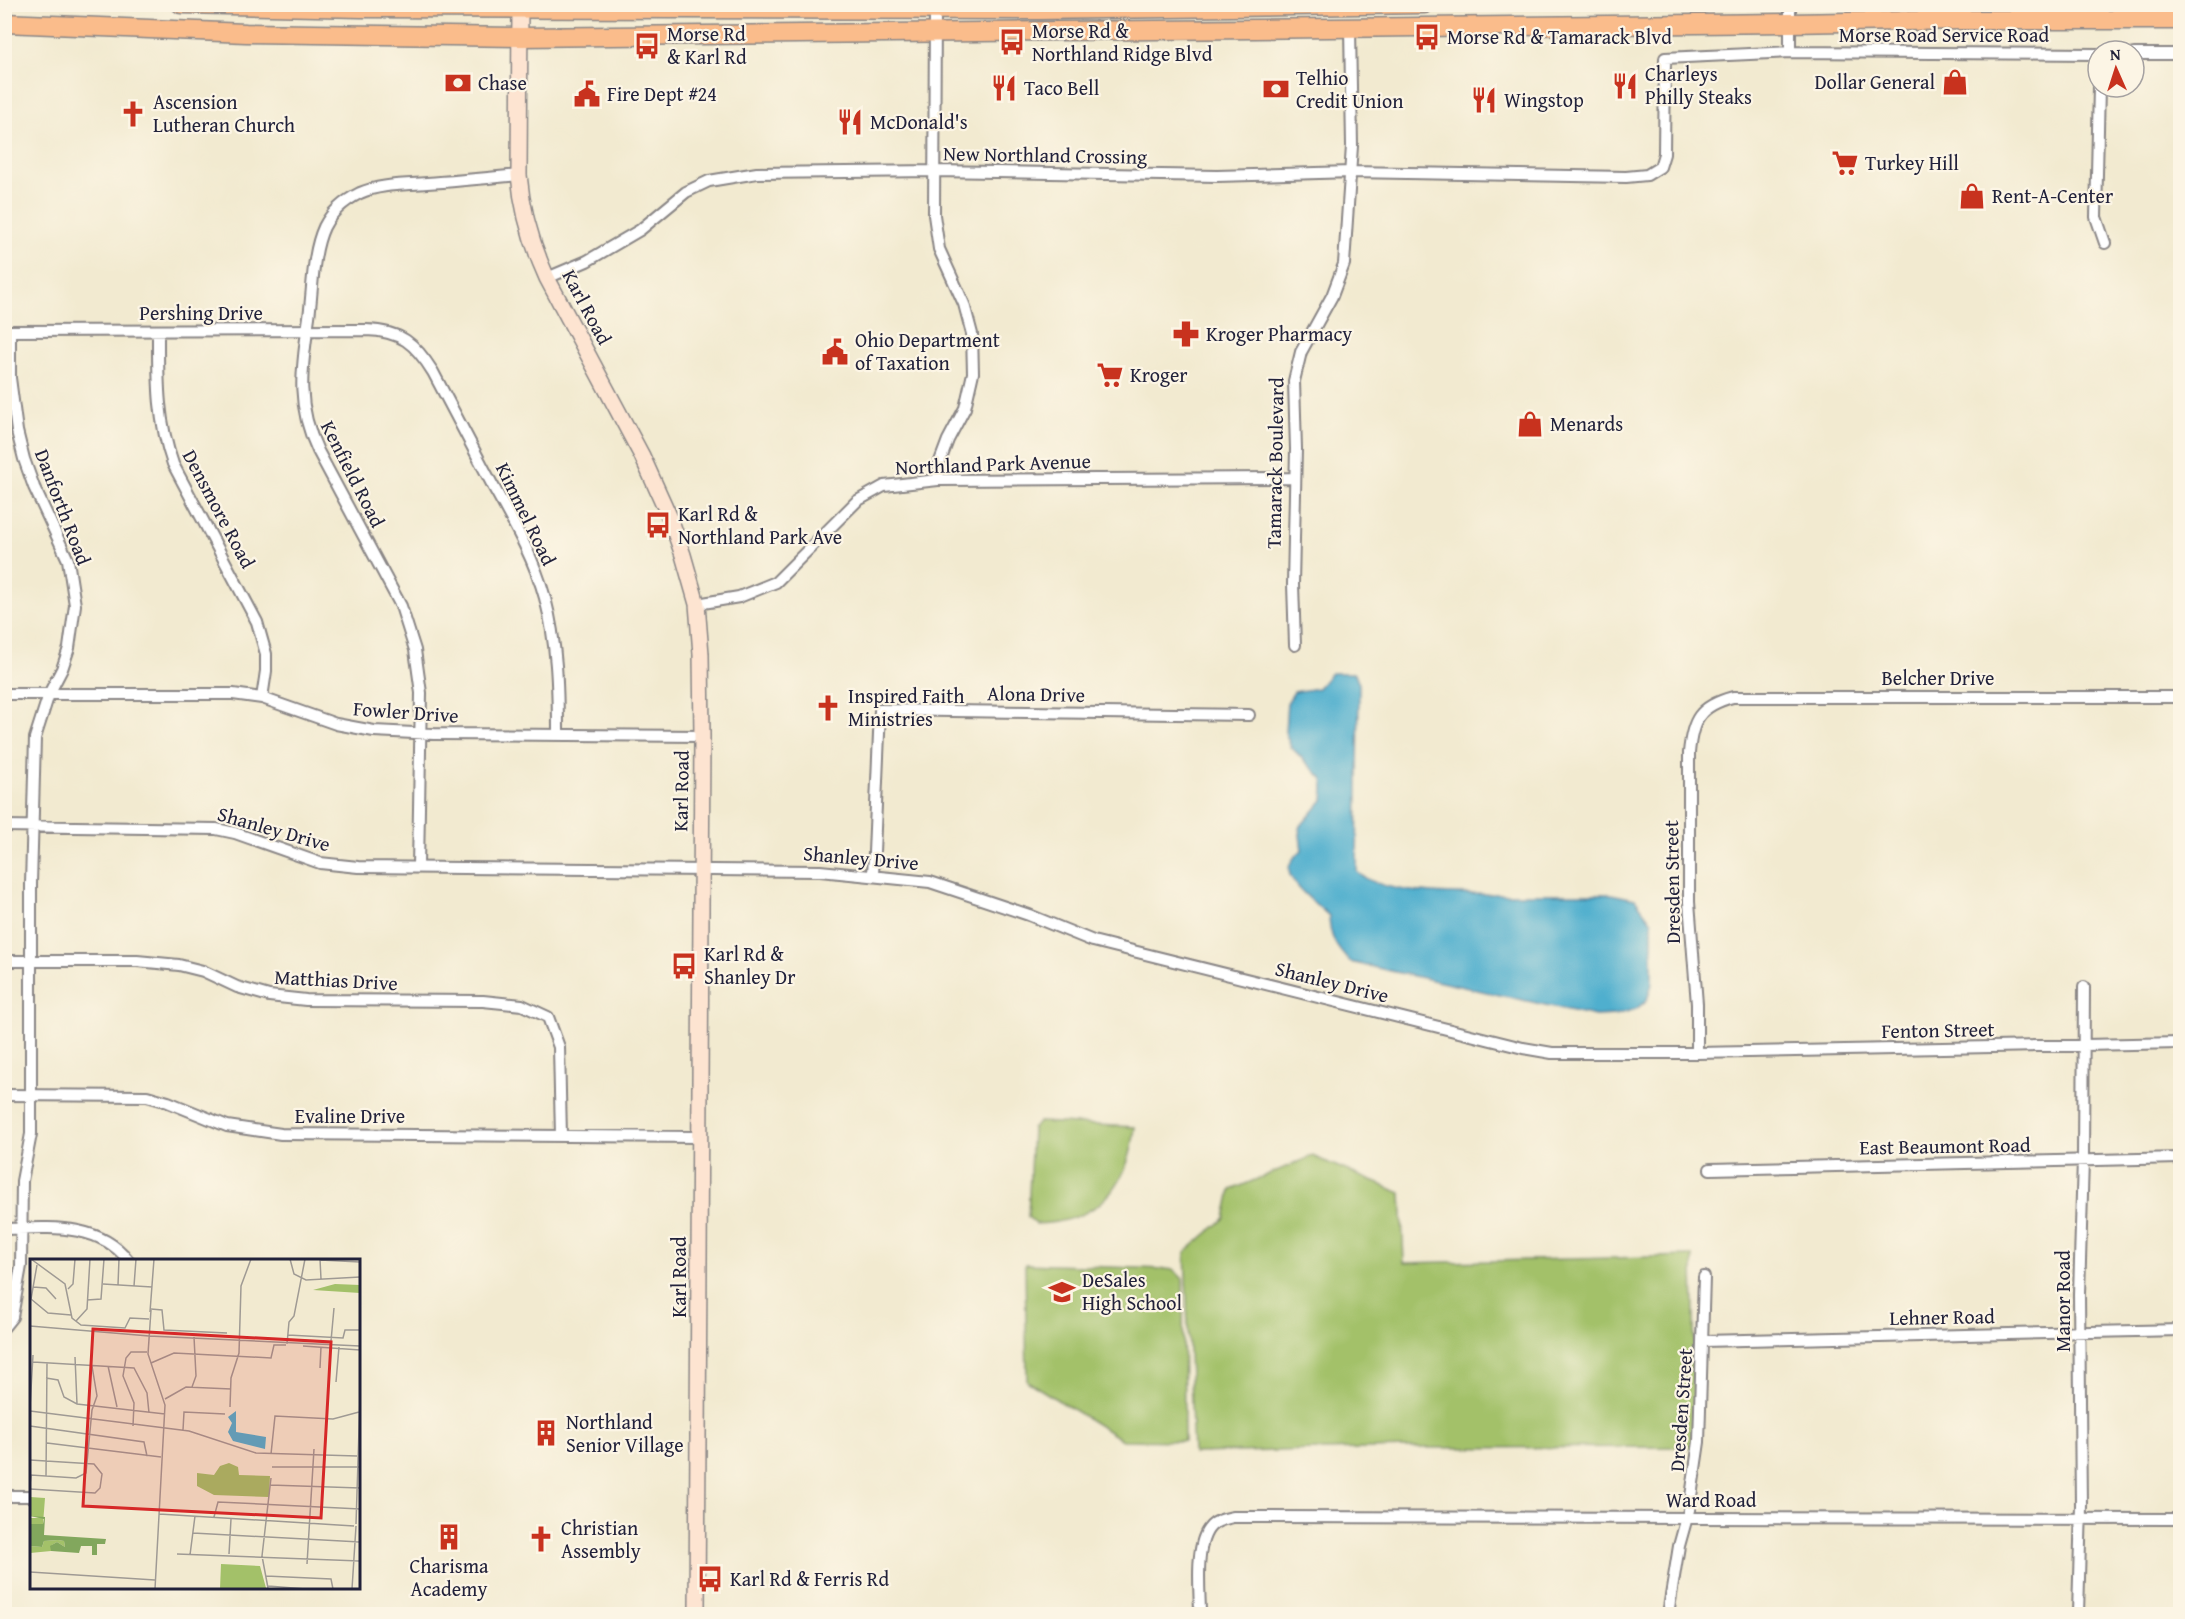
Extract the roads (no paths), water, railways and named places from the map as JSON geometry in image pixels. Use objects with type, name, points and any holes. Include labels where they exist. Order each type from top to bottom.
[{"type":"main road","points":[[181,4],[935,10],[1424,4]]},
{"type":"main road","points":[[2070,20],[2103,9],[2168,4]]},
{"type":"main road","points":[[126,27],[147,19],[219,15],[226,13],[229,5]]},
{"type":"main road","name":"Tamarack Boulevard","points":[[1350,5],[1350,28]]},
{"type":"main road","name":"Karl Road","points":[[521,6],[519,175],[526,221],[547,278],[651,475],[670,518],[697,604],[701,654],[702,736],[697,1614]]},
{"type":"main road","points":[[4,22],[326,35],[521,37],[2181,20]]},
{"type":"street","points":[[1790,4],[1790,52]]},
{"type":"street","points":[[935,10],[934,215],[939,249],[964,304],[972,334],[973,373],[965,408],[939,464],[939,480]]},
{"type":"street","name":"Tamarack Boulevard","points":[[1294,645],[1296,449],[1294,381],[1301,352],[1332,296],[1344,264],[1351,172],[1353,102],[1350,28]]},
{"type":"street","name":"Morse Road Service Road","points":[[1665,58],[1790,52],[2086,54]]},
{"type":"street","points":[[2146,54],[2181,54]]},
{"type":"street","name":"New Northland Crossing","points":[[547,278],[587,261],[640,230],[686,192],[709,181],[757,173],[935,171],[1217,176],[1351,172],[1571,177],[1647,175],[1660,167],[1664,154],[1665,58]]},
{"type":"street","points":[[2099,99],[2096,218],[2105,243]]},
{"type":"street","name":"Kenfield Road","points":[[418,867],[421,734],[418,664],[410,629],[401,606],[310,435],[302,399],[307,331],[318,247],[333,211],[362,192],[393,186],[519,175]]},
{"type":"street","name":"Pershing Drive","points":[[7,331],[384,331],[398,335]]},
{"type":"street","name":"Danforth Road","points":[[4,1327],[12,1317],[21,1266],[22,1181],[31,1134],[32,826],[35,738],[49,694],[62,669],[69,648],[75,605],[68,560],[34,487],[17,431],[7,331]]},
{"type":"street","name":"Densmore Road","points":[[158,331],[160,419],[166,443],[173,464],[257,622],[266,654],[262,698]]},
{"type":"street","name":"Kimmel Road","points":[[398,335],[422,354],[433,372],[531,559],[545,598],[555,648],[558,682],[558,735]]},
{"type":"street","name":"Northland Park Avenue","points":[[697,604],[739,597],[777,582],[857,501],[883,486],[939,480],[1295,478]]},
{"type":"street","name":"Fowler Drive","points":[[4,694],[213,693],[262,698],[336,724],[374,731],[421,734],[702,736]]},
{"type":"street","name":"Belcher Drive","points":[[1700,713],[1715,702],[1733,697],[2181,697]]},
{"type":"street","name":"Alona Drive","points":[[873,876],[880,710],[1250,715]]},
{"type":"street","name":"Dresden Street","points":[[1697,1053],[1696,995],[1689,902],[1689,753],[1691,732],[1700,713]]},
{"type":"street","name":"Shanley Drive","points":[[4,826],[216,829],[235,832],[320,863],[358,867],[820,871],[930,882],[1029,915],[1093,941],[1523,1048],[1552,1053],[1697,1053]]},
{"type":"street","name":"Matthias Drive","points":[[4,961],[137,961],[179,965],[203,971],[237,987],[269,996],[306,1000],[483,1001],[522,1005],[548,1017],[559,1047],[561,1136]]},
{"type":"street","name":"Manor Road","points":[[2078,1614],[2079,1293],[2083,1160],[2084,987]]},
{"type":"street","name":"Fenton Street","points":[[1697,1053],[2181,1043]]},
{"type":"street","name":"Evaline Drive","points":[[4,1095],[147,1096],[227,1126],[281,1134],[701,1137]]},
{"type":"street","name":"East Beaumont Road","points":[[1710,1169],[2181,1158]]},
{"type":"street","points":[[4,1228],[55,1228],[81,1231],[103,1239],[127,1259]]},
{"type":"street","name":"Dresden Street","points":[[1668,1614],[1699,1442],[1704,1277]]},
{"type":"street","name":"Lehner Road","points":[[1703,1341],[2181,1330]]},
{"type":"street","points":[[4,1496],[30,1496]]},
{"type":"street","name":"Ward Road","points":[[1200,1614],[1200,1558],[1204,1538],[1211,1526],[1221,1519],[1242,1517],[2181,1519]]},
{"type":"water","points":[[1331,673],[1355,673],[1359,684],[1357,872],[1370,880],[1388,886],[1430,893],[1611,894],[1635,899],[1652,922],[1652,984],[1647,1000],[1636,1009],[1615,1015],[1595,1016],[1350,962],[1334,941],[1329,916],[1293,881],[1289,869],[1292,861],[1302,850],[1299,828],[1323,800],[1324,789],[1323,779],[1291,747],[1285,732],[1287,703],[1294,692],[1318,688]]},
{"type":"place","name":"Morse Rd & Tamarack Blvd","points":[[1427,37]]},
{"type":"place","name":"Morse Rd & Northland Ridge Blvd","points":[[1012,42]]},
{"type":"place","name":"Morse Rd & Karl Rd","points":[[647,46]]},
{"type":"place","name":"Dollar General","points":[[1955,82]]},
{"type":"place","name":"Chase","points":[[458,83]]},
{"type":"place","name":"Charleys Philly Steaks","points":[[1625,86]]},
{"type":"place","name":"Taco Bell","points":[[1004,88]]},
{"type":"place","name":"Telhio Credit Union","points":[[1276,89]]},
{"type":"place","name":"Fire Dept #24","points":[[587,94]]},
{"type":"place","name":"Wingstop","points":[[1484,100]]},
{"type":"place","name":"Ascension Lutheran Church","points":[[133,114]]},
{"type":"place","name":"McDonald's","points":[[850,122]]},
{"type":"place","name":"Turkey Hill","points":[[1845,163]]},
{"type":"place","name":"Rent-A-Center","points":[[1972,196]]},
{"type":"place","name":"Kroger Pharmacy","points":[[1186,334]]},
{"type":"place","name":"Ohio Department of Taxation","points":[[835,352]]},
{"type":"place","name":"Kroger","points":[[1110,375]]},
{"type":"place","name":"Menards","points":[[1530,424]]},
{"type":"place","name":"Karl Rd & Northland Park Ave","points":[[658,525]]},
{"type":"place","name":"Inspired Faith Ministries","points":[[828,708]]},
{"type":"place","name":"Karl Rd & Shanley Dr","points":[[684,966]]},
{"type":"place","name":"DeSales High School","points":[[1062,1292]]},
{"type":"place","name":"Northland Senior Village","points":[[546,1433]]},
{"type":"place","name":"Charisma Academy","points":[[449,1537]]},
{"type":"place","name":"Christian Assembly","points":[[541,1539]]},
{"type":"place","name":"Karl Rd & Ferris Rd","points":[[710,1579]]}]
